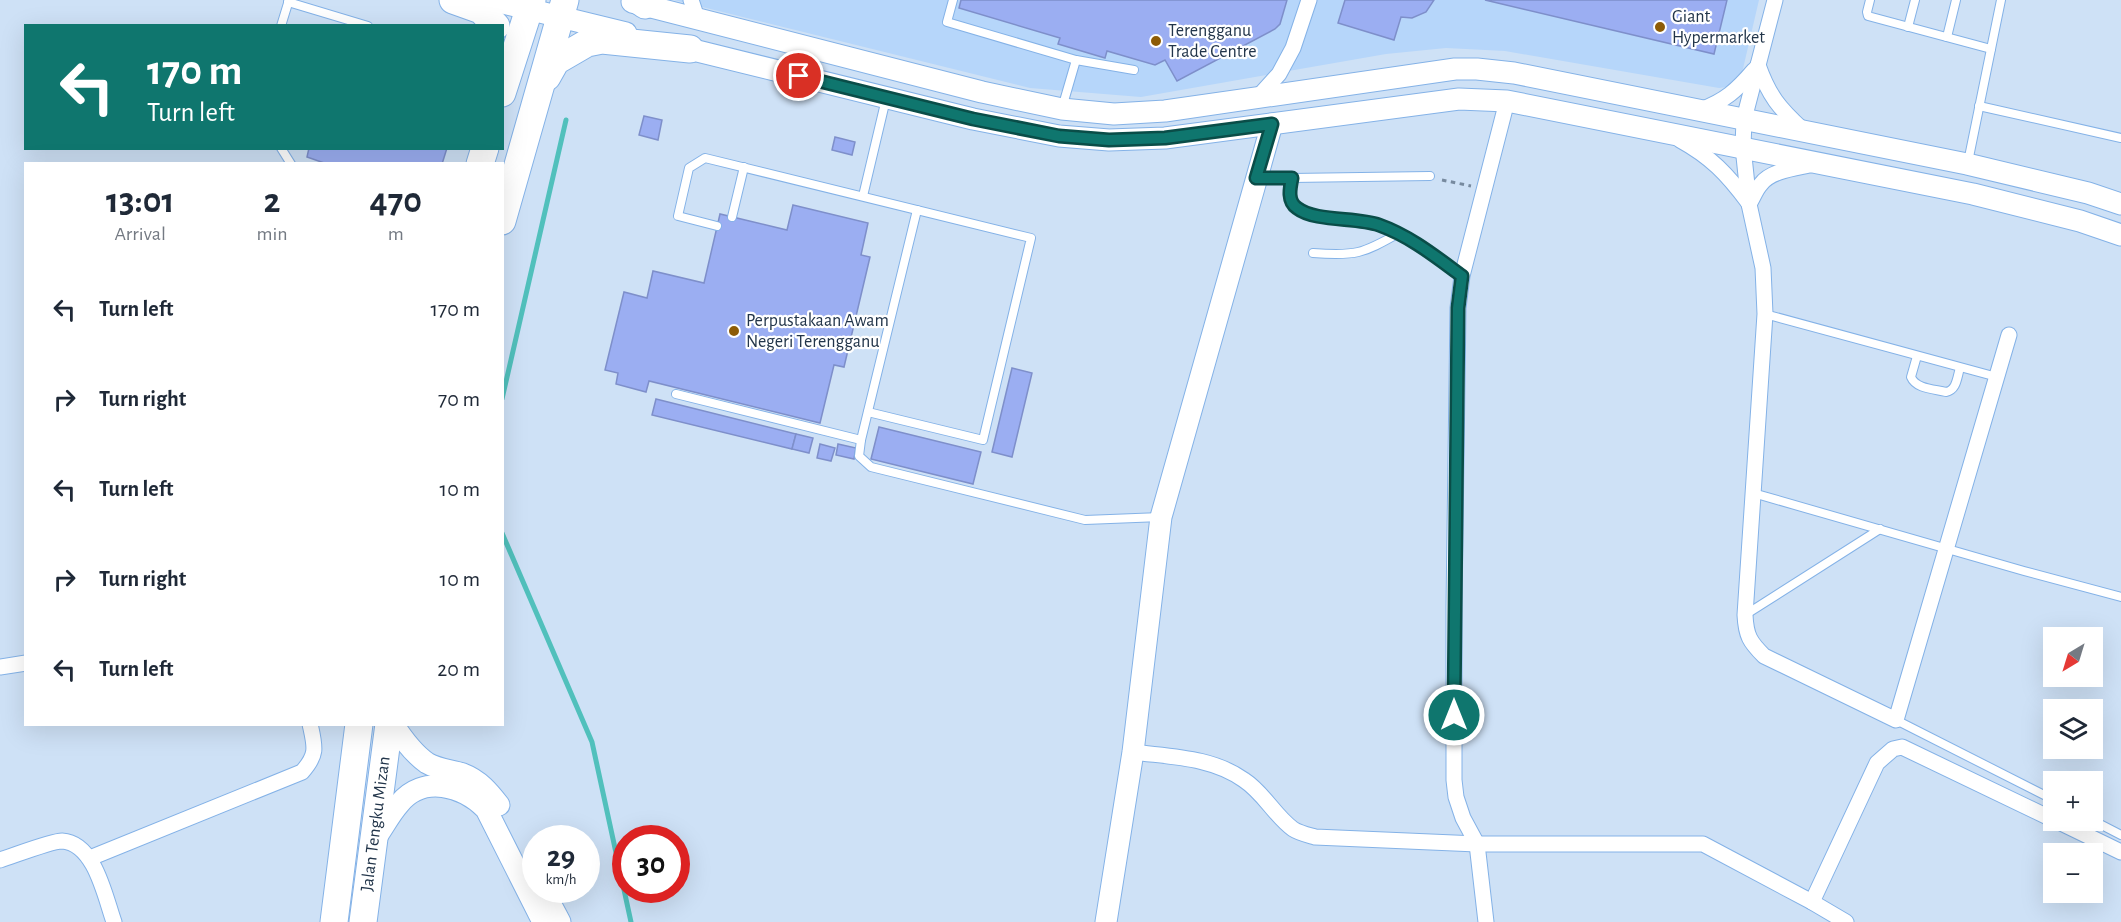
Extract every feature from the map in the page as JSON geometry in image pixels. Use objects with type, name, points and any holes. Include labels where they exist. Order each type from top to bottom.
[{"type":"highway","points":[[453,0],[481,10],[494,24]]},
{"type":"highway","points":[[504,87],[530,5]]},
{"type":"highway","points":[[504,214],[563,8]]},
{"type":"highway","points":[[538,91],[556,61],[587,43],[602,40],[690,49]]},
{"type":"highway","name":"Jalan Tengku Mizan","points":[[334,922],[358,726]]},
{"type":"highway","name":"Jalan Tengku Mizan","points":[[363,922],[391,726]]},
{"type":"main road","points":[[491,0],[563,8],[690,49],[973,119],[1059,136],[1109,140],[1165,138],[1459,99],[1507,101],[1973,194],[2080,221],[2121,235]]},
{"type":"main road","points":[[647,2],[694,9],[982,92],[1062,109],[1114,114],[1166,111],[1455,69],[1477,69],[1514,73],[1967,164],[2082,192],[2121,204]]},
{"type":"main road","points":[[1106,922],[1133,752],[1161,517],[1272,124]]},
{"type":"main road","points":[[393,726],[426,762],[441,769],[464,774],[484,787],[500,806],[522,848]]},
{"type":"main road","points":[[374,841],[400,802],[412,792],[427,786],[443,786],[460,790],[475,798],[486,809],[543,922]]},
{"type":"main road","points":[[550,903],[560,922]]},
{"type":"street","points":[[1259,96],[1279,74],[1293,48],[1309,0]]},
{"type":"street","points":[[1775,0],[1744,119],[1743,147],[1749,204],[1763,268],[1765,314],[1745,615],[1746,632],[1753,645],[1764,656],[1896,720],[2009,335]]},
{"type":"street","points":[[1699,110],[1727,98],[1744,83],[1758,65]]},
{"type":"street","points":[[1758,65],[1767,90],[1773,99],[1805,132]]},
{"type":"street","points":[[1486,922],[1477,844],[1463,818],[1456,797],[1454,780],[1458,308],[1462,276],[1507,101]]},
{"type":"street","points":[[1667,132],[1706,155],[1721,168],[1749,204]]},
{"type":"street","points":[[1749,204],[1765,179],[1818,162]]},
{"type":"street","points":[[0,667],[24,663]]},
{"type":"street","points":[[90,858],[302,772],[312,761],[315,747],[310,726]]},
{"type":"street","points":[[1812,902],[1877,763],[1893,748],[1902,747],[2043,815]]},
{"type":"street","points":[[1133,752],[1223,766],[1264,797],[1278,816],[1295,830],[1315,837],[1477,844],[1703,844],[1846,922]]},
{"type":"street","points":[[2077,831],[2121,852]]},
{"type":"street","points":[[0,860],[61,841],[77,844],[90,858],[114,922]]},
{"type":"lane","points":[[953,0],[947,22],[1076,60],[1134,70]]},
{"type":"lane","points":[[1870,0],[1868,16],[1991,49]]},
{"type":"lane","points":[[1908,27],[1915,0]]},
{"type":"lane","points":[[1947,37],[1956,0]]},
{"type":"lane","points":[[1967,164],[2001,0]]},
{"type":"lane","points":[[282,24],[289,1],[362,24]]},
{"type":"lane","points":[[1062,109],[1076,60]]},
{"type":"lane","points":[[862,196],[886,98]]},
{"type":"lane","points":[[1979,106],[2121,138]]},
{"type":"lane","points":[[717,226],[678,216],[689,168],[705,158],[1031,238],[983,440],[868,412]]},
{"type":"lane","points":[[732,217],[744,167]]},
{"type":"lane","points":[[1256,178],[1430,176]]},
{"type":"lane","points":[[1292,178],[1290,191],[1292,202],[1297,209],[1318,216],[1377,224],[1399,233],[1462,276]]},
{"type":"lane","points":[[916,210],[861,440],[860,456],[871,467],[1085,520],[1161,517]]},
{"type":"lane","points":[[1313,253],[1348,255],[1361,252],[1399,233]]},
{"type":"lane","points":[[1765,314],[1997,377]]},
{"type":"lane","points":[[1917,356],[1911,377],[1918,385],[1950,391],[1954,388],[1960,368]]},
{"type":"lane","points":[[676,394],[861,440]]},
{"type":"lane","points":[[1753,493],[2121,597]]},
{"type":"lane","points":[[1745,615],[1880,529]]},
{"type":"lane","points":[[1896,720],[2043,794]]},
{"type":"lane","points":[[2103,826],[2121,835]]},
{"type":"path","points":[[1430,176],[1453,184],[1484,188]]},
{"type":"shaded area","points":[[674,0],[1759,0],[1742,73],[1727,87],[1719,88],[1505,51],[1446,48],[1386,54],[1141,97],[1030,88]]},
{"type":"building","name":"Terengganu Trade Centre","points":[[961,0],[1287,0],[1280,24],[1275,29],[1177,81],[1165,60],[1155,65],[1107,51],[1105,58],[1058,44],[1060,38],[959,8]]},
{"type":"building","points":[[1345,0],[1434,0],[1426,12],[1412,18],[1401,17],[1394,40],[1338,23]]},
{"type":"building","name":"Giant Hypermarket","points":[[1485,0],[1727,0],[1714,54]]},
{"type":"building","points":[[644,116],[662,120],[658,140],[639,135]]},
{"type":"building","points":[[835,137],[855,142],[852,155],[832,150]]},
{"type":"building","points":[[309,150],[446,150],[443,162],[321,162],[307,157]]},
{"type":"building","name":"Perpustakaan Awam Negeri Terengganu","points":[[793,205],[868,223],[861,255],[870,257],[844,367],[834,365],[820,423],[649,381],[646,392],[616,384],[618,373],[605,370],[624,292],[647,298],[653,271],[704,283],[720,214],[787,230]]},
{"type":"building","points":[[1012,368],[1032,373],[1012,457],[992,452]]},
{"type":"building","points":[[656,399],[796,434],[792,449],[652,415]]},
{"type":"building","points":[[879,427],[981,452],[973,484],[871,459]]},
{"type":"building","points":[[796,434],[813,438],[809,453],[792,449]]},
{"type":"building","points":[[820,444],[835,448],[831,461],[817,458]]},
{"type":"building","points":[[838,444],[856,448],[854,459],[836,455]]},
{"type":"waterway","points":[[504,390],[566,120]]},
{"type":"waterway","points":[[504,538],[592,742],[631,922]]},
{"type":"place","name":"Giant Hypermarket","points":[[1660,27]]},
{"type":"place","name":"Terengganu Trade Centre","points":[[1156,41]]},
{"type":"place","name":"Perpustakaan Awam Negeri Terengganu","points":[[734,331]]},
{"type":"route","points":[[799,76],[973,119],[1059,136],[1109,140],[1165,138],[1272,124],[1256,178],[1292,178],[1290,191],[1292,202],[1297,209],[1318,216],[1377,224],[1399,233],[1462,276],[1458,308],[1454,715]]}]
